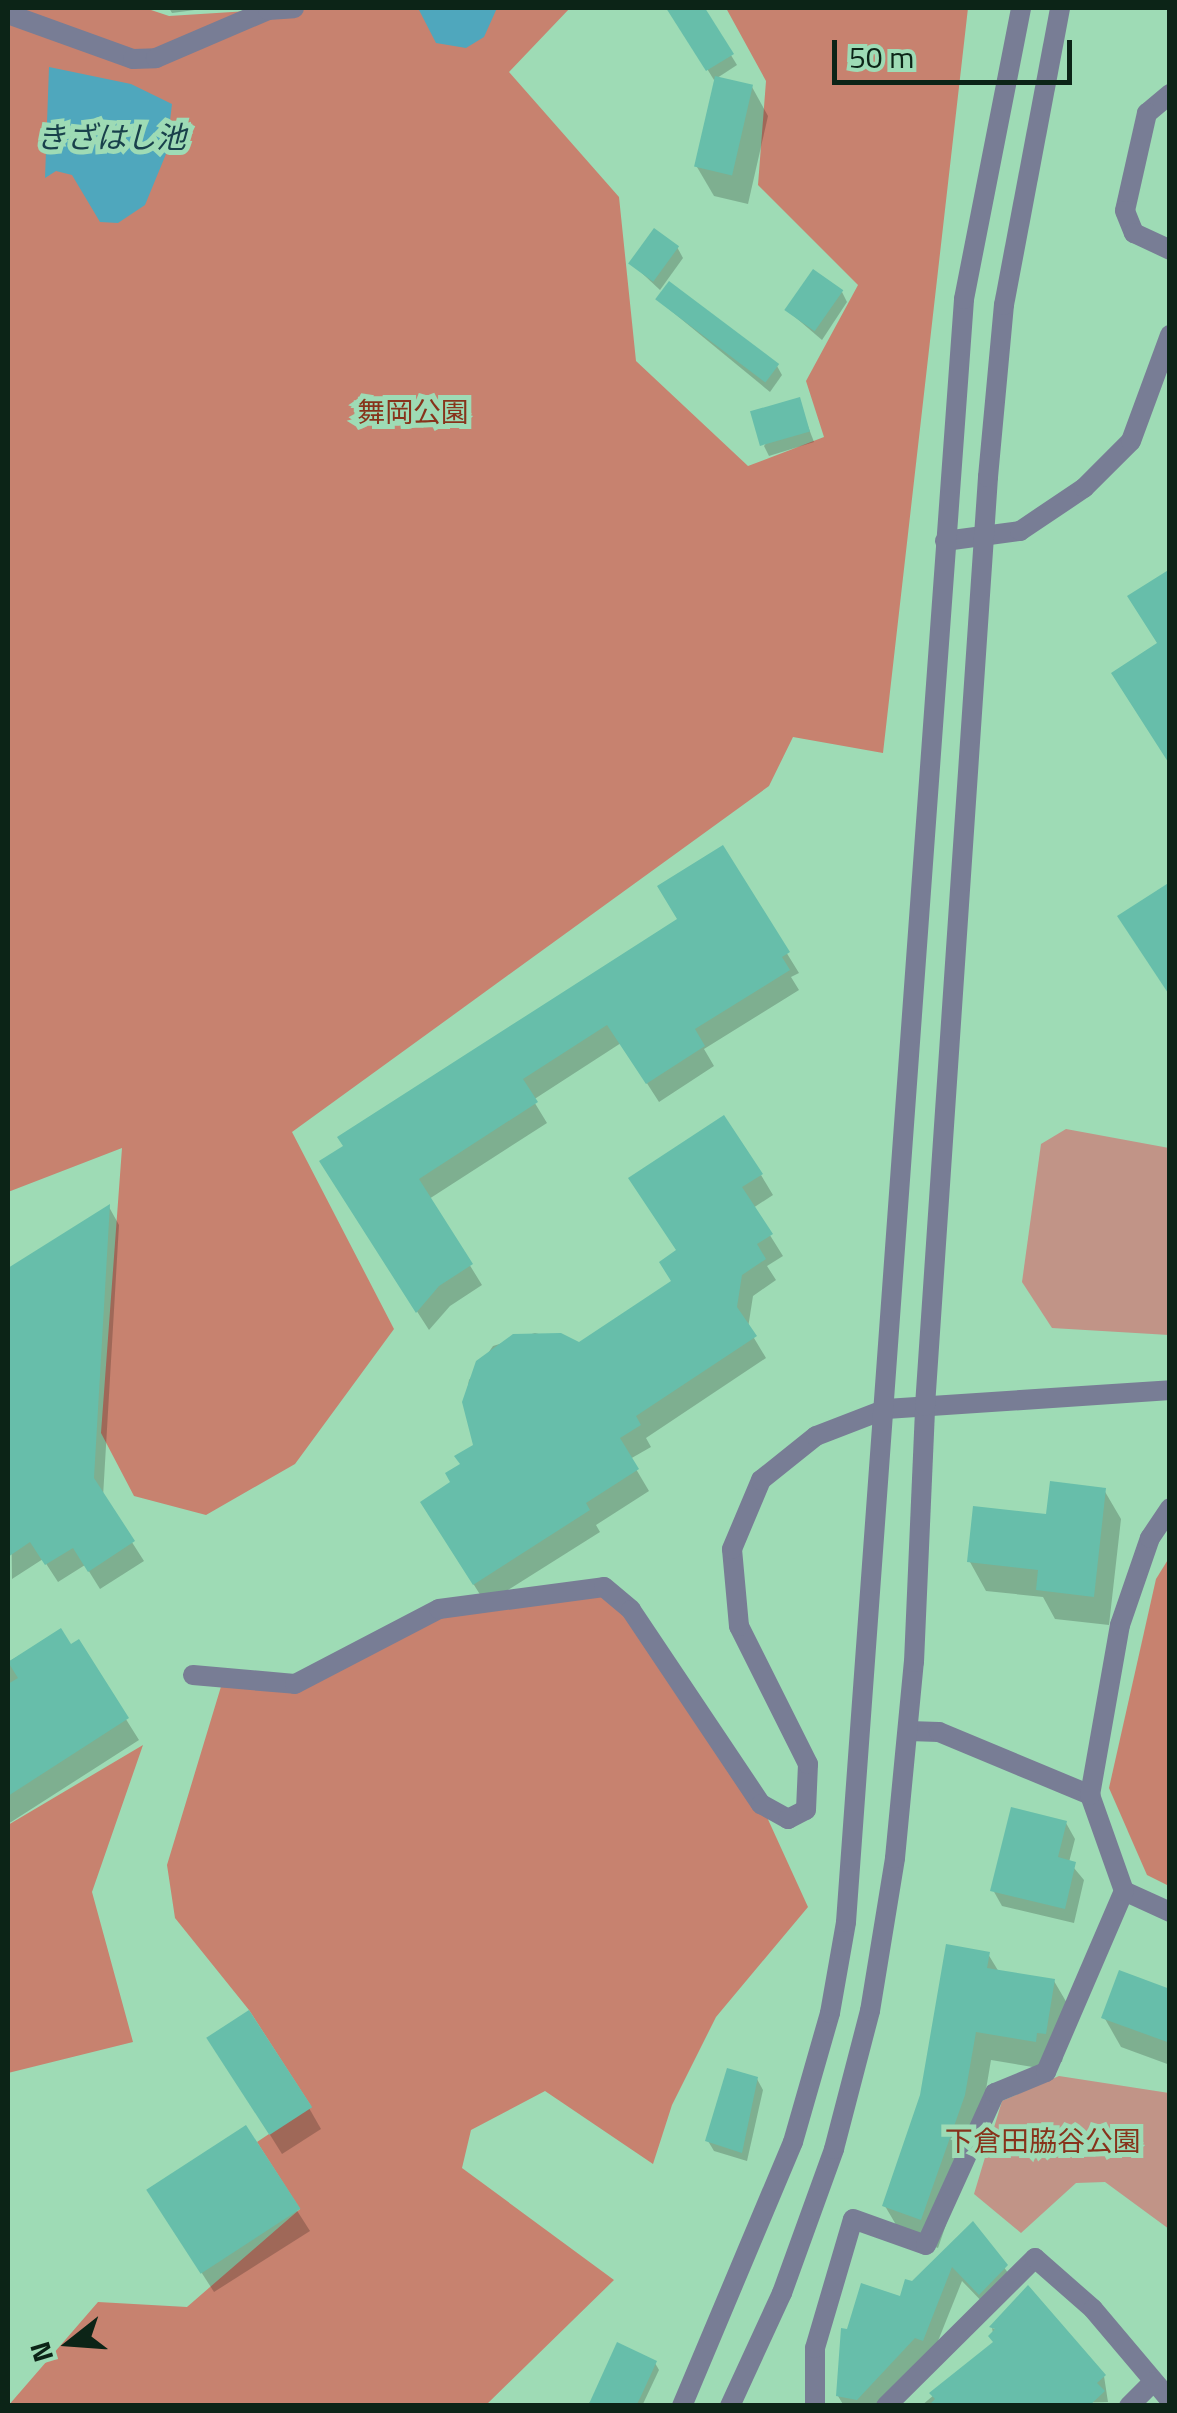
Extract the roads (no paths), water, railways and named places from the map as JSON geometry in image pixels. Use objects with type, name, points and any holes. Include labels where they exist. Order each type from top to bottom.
[{"type":"street","points":[[8,14],[144,58],[268,10],[294,8]]},
{"type":"street","points":[[682,2406],[792,2142],[830,2013],[856,1830],[964,298],[1021,8]]},
{"type":"street","points":[[730,2406],[782,2292],[834,2149],[870,2011],[909,1731],[925,1406],[984,539],[1004,304],[1060,8]]},
{"type":"street","points":[[1170,94],[1147,113],[1125,211],[1134,234],[1170,250]]},
{"type":"street","points":[[945,541],[984,539],[1020,531],[1084,488],[1131,441],[1170,335]]},
{"type":"street","points":[[194,1675],[294,1684],[439,1609],[604,1587],[630,1610],[761,1804],[788,1819],[806,1810],[808,1764],[739,1626],[732,1549],[760,1480],[816,1436],[886,1409],[1170,1390]]},
{"type":"street","points":[[815,2406],[815,2348],[853,2219],[926,2246],[995,2093],[1046,2072],[1124,1891],[1090,1795],[1120,1625],[1150,1538],[1170,1508]]},
{"type":"street","points":[[909,1731],[939,1732],[1090,1795]]},
{"type":"street","points":[[1124,1891],[1170,1912]]},
{"type":"street","points":[[886,2406],[1035,2258],[1093,2309],[1170,2400]]},
{"type":"street","points":[[1129,2406],[1154,2382]]},
{"type":"water","points":[[418,8],[497,8],[484,37],[466,48],[436,43]]},
{"type":"water","name":"きざはし池","points":[[49,67],[131,84],[172,104],[166,154],[145,205],[118,223],[100,222],[72,175],[56,171],[45,178]]},
{"type":"park label","name":"舞岡公園","points":[[413,412]]},
{"type":"park label","name":"下倉田脇谷公園","points":[[1043,2141]]}]
